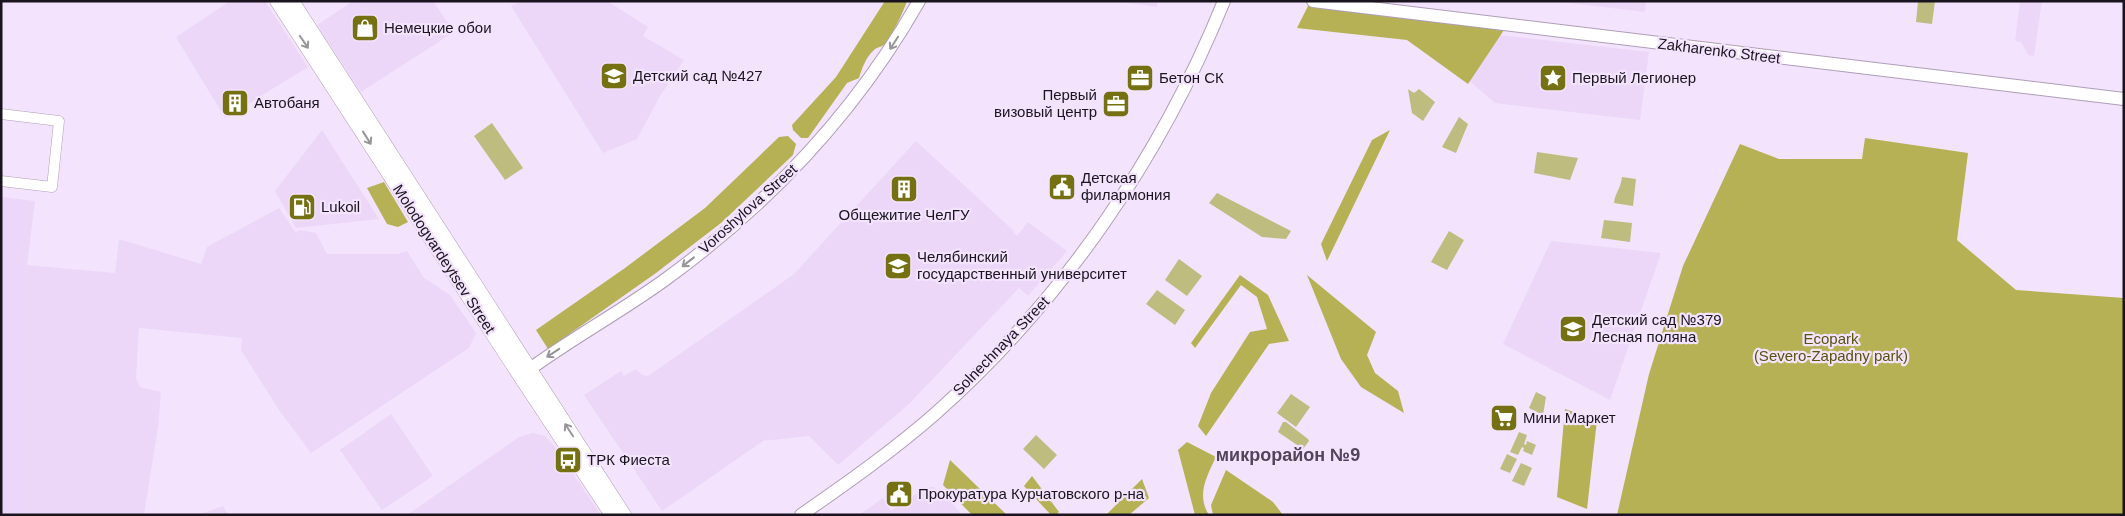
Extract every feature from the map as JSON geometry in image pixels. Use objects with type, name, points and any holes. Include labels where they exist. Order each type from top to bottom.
[{"type":"main road","name":"Molodogvardeytsev Street","points":[[277,1],[340,85]]},
{"type":"main road","name":"Molodogvardeytsev Street","points":[[292,1],[340,85],[500,335],[624,515]]},
{"type":"main road","name":"Molodogvardeytsev Street","points":[[525,373],[612,515]]},
{"type":"street","name":"Voroshylova Street","points":[[525,373],[666,279],[716,241],[765,198],[806,156],[857,96],[919,1]]},
{"type":"street","name":"Solnechnaya Street","points":[[801,515],[858,475],[937,412],[971,380],[1046,300],[1150,154],[1192,74],[1224,1]]},
{"type":"street","name":"Zakharenko Street","points":[[1314,1],[2124,99]]},
{"type":"street","points":[[1,114],[59,121],[52,187],[1,180]]},
{"type":"shaded area","points":[[230,1],[265,1],[308,67],[225,118],[176,37]]},
{"type":"shaded area","points":[[353,1],[433,1],[454,32],[361,92],[317,25]]},
{"type":"shaded area","name":"Детский сад №427","points":[[521,1],[607,1],[648,27],[643,36],[684,60],[660,96],[637,139],[603,153],[511,6]]},
{"type":"shaded area","points":[[1115,1],[1157,1],[1157,7]]},
{"type":"shaded area","points":[[1553,1],[1646,1],[1645,12]]},
{"type":"shaded area","points":[[1918,1],[1935,1],[1932,24],[1916,22]]},
{"type":"shaded area","points":[[2020,1],[2042,1],[2034,56],[2028,55],[2021,42],[2015,41]]},
{"type":"shaded area","points":[[1403,24],[1649,52],[1640,120],[1495,103]]},
{"type":"shaded area","points":[[1408,89],[1414,93],[1419,89],[1435,102],[1423,121],[1412,113]]},
{"type":"shaded area","points":[[1459,117],[1468,124],[1456,153],[1442,147]]},
{"type":"shaded area","points":[[492,123],[523,168],[505,180],[474,136]]},
{"type":"shaded area","points":[[322,130],[379,219],[296,228],[275,191]]},
{"type":"shaded area","points":[[916,141],[1014,231],[1017,236],[1028,222],[1067,251],[1028,296],[1019,288],[909,404],[838,465],[809,436],[763,441],[662,511],[584,395],[621,371],[624,376],[636,369],[642,375],[648,376],[793,275]]},
{"type":"shaded area","points":[[1537,152],[1578,158],[1570,180],[1534,173]]},
{"type":"shaded area","points":[[1622,177],[1636,179],[1633,206],[1614,203]]},
{"type":"shaded area","points":[[1217,193],[1291,231],[1286,239],[1262,237],[1209,203]]},
{"type":"shaded area","points":[[1,197],[35,201],[27,265],[115,273],[119,239],[201,264],[207,247],[279,208],[296,233],[299,230],[316,233],[327,254],[398,254],[407,251],[424,278],[450,295],[476,333],[469,348],[311,453],[279,410],[241,350],[242,338],[139,328],[136,378],[140,387],[161,392],[158,427],[144,515],[1,515]]},
{"type":"shaded area","points":[[1604,220],[1632,223],[1630,242],[1601,238]]},
{"type":"shaded area","points":[[1449,231],[1464,240],[1447,270],[1431,262]]},
{"type":"shaded area","name":"Детский сад №379 Лесная поляна","points":[[1551,241],[1661,253],[1610,400],[1503,344]]},
{"type":"shaded area","points":[[1179,259],[1202,276],[1187,296],[1165,280]]},
{"type":"shaded area","points":[[1157,290],[1185,310],[1175,325],[1146,304]]},
{"type":"shaded area","points":[[1536,392],[1546,397],[1543,415],[1529,408]]},
{"type":"shaded area","points":[[1291,394],[1310,407],[1296,427],[1277,413]]},
{"type":"shaded area","points":[[391,414],[433,476],[382,510],[340,450]]},
{"type":"shaded area","points":[[1283,422],[1286,422],[1308,439],[1309,441],[1303,449],[1278,432]]},
{"type":"shaded area","points":[[1519,432],[1527,435],[1524,444],[1526,445],[1527,441],[1536,445],[1532,455],[1523,451],[1524,448],[1522,447],[1518,455],[1510,452]]},
{"type":"shaded area","points":[[533,433],[545,436],[555,447],[601,515],[407,515],[519,437]]},
{"type":"shaded area","points":[[1036,435],[1057,455],[1044,469],[1023,449]]},
{"type":"shaded area","points":[[1507,454],[1517,459],[1510,473],[1500,469]]},
{"type":"shaded area","points":[[1521,463],[1532,468],[1524,486],[1512,481]]},
{"type":"shaded area","points":[[927,487],[933,487],[944,493],[962,515],[859,515],[883,498],[891,511]]},
{"type":"shaded area","points":[[223,506],[228,515],[198,515]]},
{"type":"green space","points":[[885,1],[907,1],[891,36],[885,44],[871,53],[859,78],[847,83],[808,138],[801,138],[793,130],[792,125],[836,77]]},
{"type":"green space","points":[[1308,6],[1504,30],[1468,84],[1407,40],[1297,28]]},
{"type":"green space","points":[[1390,130],[1327,261],[1321,244],[1372,140]]},
{"type":"green space","points":[[788,136],[796,144],[793,155],[721,223],[656,273],[548,349],[536,330],[625,268],[705,208],[779,137]]},
{"type":"green space","name":"Ecopark (Severo-Zapadny park)","points":[[1865,138],[1968,153],[1957,240],[2016,290],[2124,298],[2124,515],[1617,515],[1649,374],[1683,266],[1740,144],[1779,159],[1862,159]]},
{"type":"green space","points":[[384,182],[408,222],[398,227],[387,224],[367,188]]},
{"type":"green space","points":[[1240,275],[1268,295],[1289,341],[1269,344],[1206,436],[1198,426],[1211,393],[1250,332],[1267,329],[1257,297],[1241,285],[1195,348],[1191,343]]},
{"type":"green space","points":[[1307,275],[1376,332],[1367,355],[1375,373],[1398,391],[1404,413],[1361,387],[1341,359]]},
{"type":"green space","points":[[1565,409],[1597,420],[1587,509],[1557,497]]},
{"type":"green space","points":[[1187,442],[1216,457],[1206,478],[1203,493],[1205,508],[1209,515],[1195,515],[1178,450]]},
{"type":"green space","points":[[950,460],[1007,515],[972,515],[943,485]]},
{"type":"green space","points":[[1226,470],[1273,502],[1283,515],[1213,515],[1211,505]]},
{"type":"green space","points":[[1032,476],[1059,512],[1056,515],[1051,515],[1024,486]]},
{"type":"green space","points":[[1142,479],[1149,498],[1129,515],[1106,515]]},
{"type":"place","name":"Немецкие обои","points":[[365,28]]},
{"type":"place","name":"Детский сад №427","points":[[614,76]]},
{"type":"place","name":"Бетон СК","points":[[1140,78]]},
{"type":"place","name":"Первый Легионер","points":[[1553,78]]},
{"type":"place","name":"Автобаня","points":[[235,103]]},
{"type":"place","name":"Первый визовый центр","points":[[1116,104]]},
{"type":"place","name":"Детская филармония","points":[[1062,187]]},
{"type":"place","name":"Общежитие ЧелГУ","points":[[904,189]]},
{"type":"place","name":"Lukoil","points":[[302,207]]},
{"type":"place","name":"Челябинский государственный университет","points":[[898,266]]},
{"type":"place","name":"Детский сад №379 Лесная поляна","points":[[1573,329]]},
{"type":"place","name":"Мини Маркет","points":[[1504,418]]},
{"type":"place","name":"ТРК Фиеста","points":[[568,460]]},
{"type":"place","name":"Прокуратура Курчатовского р-на","points":[[899,494]]},
{"type":"district","name":"микрорайон №9","points":[[1288,455]]}]
